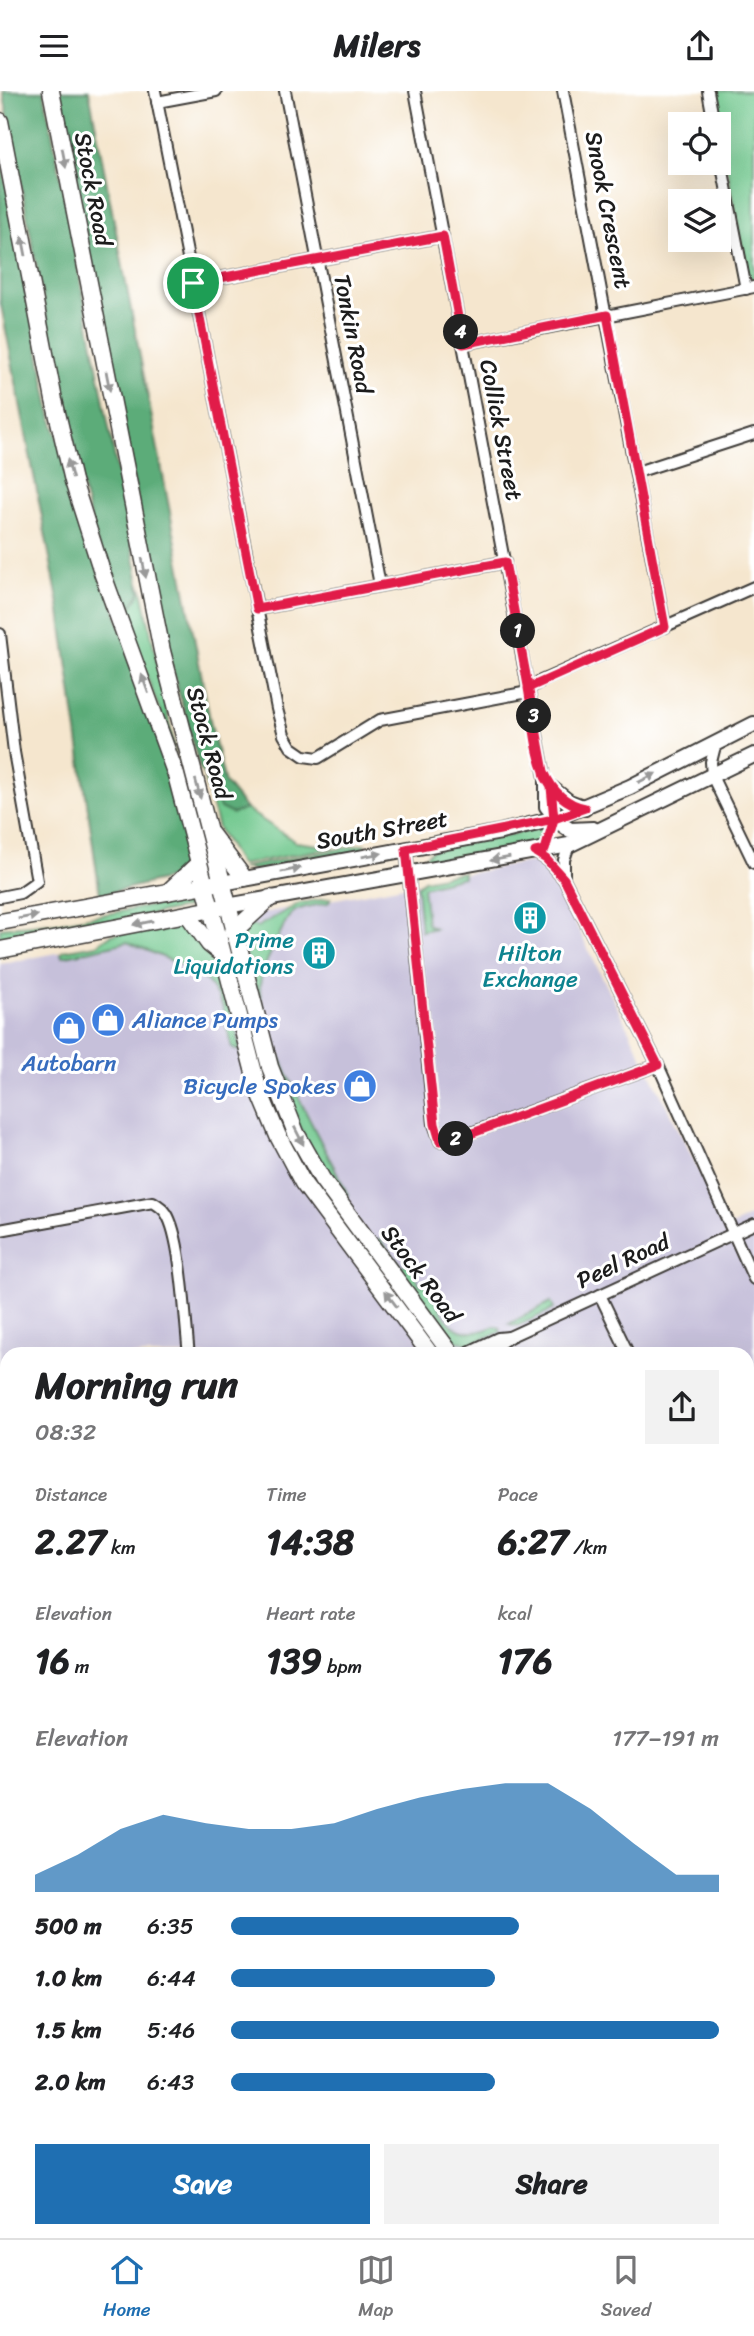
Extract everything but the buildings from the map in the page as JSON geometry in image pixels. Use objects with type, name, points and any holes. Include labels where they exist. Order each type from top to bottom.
[{"type":"highway","name":"Stock Road","points":[[51,91],[156,625],[233,932],[270,1067],[296,1133],[334,1197],[446,1347]]},
{"type":"highway","name":"Stock Road","points":[[0,121],[54,400],[73,481],[103,575],[168,748],[258,1088],[290,1160],[319,1206],[425,1347]]},
{"type":"highway","points":[[209,833],[244,878]]},
{"type":"highway","points":[[168,892],[199,863]]},
{"type":"highway","name":"South Street","points":[[0,922],[222,883]]},
{"type":"highway","points":[[233,932],[270,898]]},
{"type":"highway","name":"South Street","points":[[0,950],[227,906]]},
{"type":"highway","points":[[188,915],[209,944],[221,954]]},
{"type":"main road","name":"South Street","points":[[222,883],[554,819],[585,808],[754,724]]},
{"type":"main road","name":"South Street","points":[[227,906],[569,845],[754,755]]},
{"type":"main road","points":[[548,782],[565,800],[585,808]]},
{"type":"main road","points":[[540,851],[554,819],[570,830],[612,826]]},
{"type":"street","points":[[216,91],[156,97],[257,609],[284,735],[291,747],[304,756],[318,758],[380,719],[523,693],[528,688],[754,587]]},
{"type":"street","name":"Tonkin Road","points":[[285,91],[380,585]]},
{"type":"street","name":"Collick Street","points":[[415,91],[554,819]]},
{"type":"street","name":"Snook Crescent","points":[[563,91],[665,627]]},
{"type":"street","points":[[708,91],[712,112]]},
{"type":"street","points":[[463,344],[750,288],[724,175]]},
{"type":"street","points":[[193,283],[443,236]]},
{"type":"street","points":[[637,472],[754,434]]},
{"type":"street","points":[[257,609],[505,562]]},
{"type":"street","points":[[0,634],[14,752],[37,881],[20,893],[0,897]]},
{"type":"street","points":[[716,742],[711,762],[712,776],[754,863]]},
{"type":"street","points":[[564,879],[564,860],[569,845]]},
{"type":"street","points":[[406,849],[435,1124],[440,1141],[459,1138],[658,1065]]},
{"type":"street","points":[[540,851],[564,879],[658,1065],[754,1279]]},
{"type":"street","points":[[0,1230],[153,1202],[167,1214],[175,1243],[188,1347]]},
{"type":"street","name":"Peel Road","points":[[494,1347],[509,1337],[754,1224]]},
{"type":"street","points":[[600,1295],[625,1347]]},
{"type":"street","name":"Peel Road","points":[[479,1347],[498,1338],[509,1337]]},
{"type":"shaded area","points":[[543,859],[728,1228],[754,1214],[754,1347],[0,1347],[0,964]]},
{"type":"green space","points":[[3,91],[44,91],[139,583],[140,593],[133,605],[129,606],[109,575],[89,515],[56,365]]},
{"type":"green space","points":[[56,91],[89,91],[211,725],[225,783],[246,809],[232,814],[220,808],[200,769],[166,646]]},
{"type":"green space","points":[[712,91],[754,91],[754,284],[749,285],[728,175],[731,175],[731,112],[716,112]]},
{"type":"green space","points":[[0,153],[52,419],[160,745],[187,842],[185,863],[174,877],[100,895],[59,605],[0,300]]},
{"type":"green space","points":[[105,563],[120,594],[140,593],[139,583],[142,590],[176,755]]},
{"type":"green space","points":[[204,778],[210,783],[220,807],[238,812],[246,809],[296,842],[334,847],[240,865],[218,828]]},
{"type":"green space","points":[[547,827],[543,843],[416,865],[433,850]]},
{"type":"green space","points":[[365,844],[365,850],[255,870],[241,868]]},
{"type":"green space","points":[[463,872],[463,877],[423,887],[427,924],[435,928],[421,931],[417,886],[424,880]]},
{"type":"green space","points":[[196,898],[197,903],[190,907],[0,944],[0,928],[61,922]]},
{"type":"green space","points":[[331,898],[328,903],[305,907],[289,917],[265,966],[260,989],[263,1009],[282,1062],[348,1195],[341,1197],[304,1136],[282,1084],[241,936],[246,923],[257,927],[300,903]]},
{"type":"green space","points":[[171,924],[192,930],[207,952],[229,1006],[240,1051],[232,1048],[222,1005],[208,982],[179,964],[127,942],[62,957],[61,954],[63,951],[96,945],[111,935]]},
{"type":"green space","points":[[380,1239],[402,1266],[410,1263],[420,1285],[428,1284],[439,1308],[452,1325],[469,1332],[495,1326],[500,1328],[500,1332],[470,1344],[451,1340],[375,1242]]},
{"type":"green space","points":[[551,1302],[554,1309],[517,1326],[509,1324]]},
{"type":"place","name":"Hilton Exchange","points":[[530,918]]},
{"type":"place","name":"Prime Liquidations","points":[[319,953]]},
{"type":"place","name":"Aliance Pumps","points":[[108,1020]]},
{"type":"place","name":"Autobarn","points":[[69,1028]]},
{"type":"place","name":"Bicycle Spokes","points":[[360,1086]]},
{"type":"route","points":[[193,283],[257,609],[505,562],[545,777],[551,787],[554,819],[501,832],[406,849],[435,1124],[440,1141],[459,1138],[658,1065],[564,879],[546,859],[535,852],[545,850],[554,827],[554,819],[585,808],[556,794],[545,777],[528,688],[539,682],[665,627],[607,315],[463,344],[443,236],[193,283]]}]
